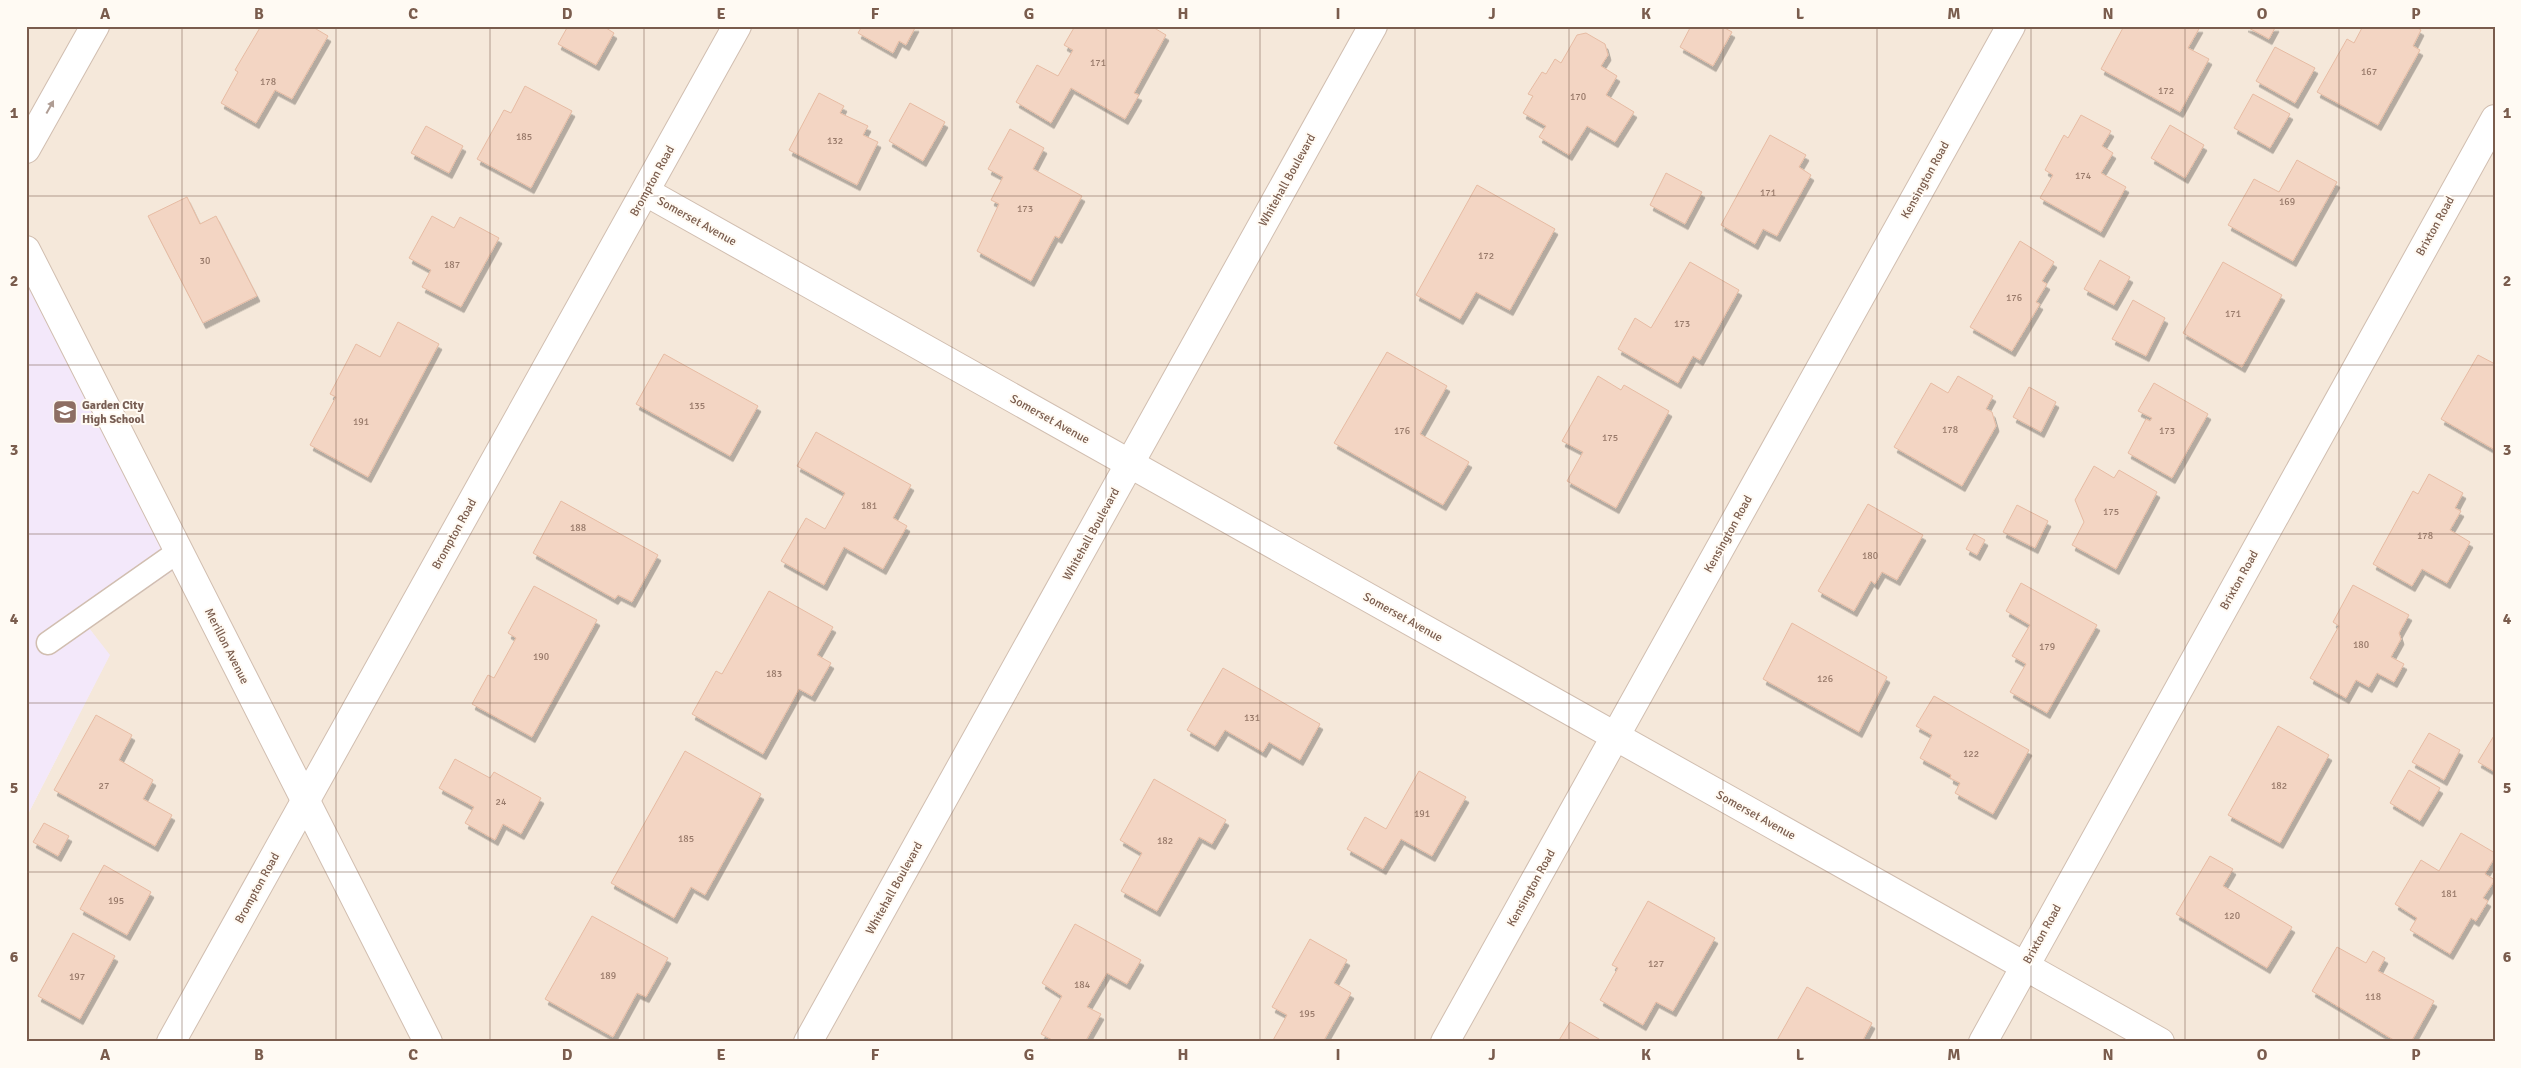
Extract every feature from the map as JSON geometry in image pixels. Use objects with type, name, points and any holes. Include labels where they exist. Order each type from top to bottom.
[{"type":"street","points":[[26,150],[94,26]]},
{"type":"street","name":"Brompton Road","points":[[171,1042],[738,26]]},
{"type":"street","name":"Whitehall Boulevard","points":[[808,1042],[1373,26]]},
{"type":"street","name":"Kensington Road","points":[[1445,1042],[2011,26]]},
{"type":"street","name":"Brixton Road","points":[[1983,1042],[2495,119]]},
{"type":"street","name":"Somerset Avenue","points":[[646,192],[2160,1042]]},
{"type":"street","name":"Merillon Avenue","points":[[26,250],[428,1042]]},
{"type":"lane","points":[[48,643],[179,551]]},
{"type":"shaded area","points":[[26,26],[2495,26],[2495,1042],[26,1042],[26,818],[109,656],[89,628],[26,260]]},
{"type":"shaded area","name":"Garden City High School","points":[[26,260],[182,565],[89,628],[110,655],[26,818]]},
{"type":"building","points":[[261,26],[311,26],[328,36],[292,99],[275,90],[256,123],[221,103],[238,72],[235,70]]},
{"type":"building","points":[[568,26],[603,26],[614,33],[596,65],[558,44]]},
{"type":"building","points":[[862,26],[916,26],[906,45],[899,41],[893,53],[858,33]]},
{"type":"building","points":[[1075,26],[1151,26],[1166,35],[1134,93],[1139,95],[1125,119],[1071,88],[1051,123],[1016,102],[1037,65],[1058,76],[1073,50],[1064,45]]},
{"type":"building","points":[[1691,26],[1721,26],[1732,32],[1713,66],[1680,47]]},
{"type":"building","points":[[2124,26],[2200,27],[2188,48],[2209,59],[2180,112],[2101,69]]},
{"type":"building","points":[[2245,26],[2276,26],[2269,39]]},
{"type":"building","points":[[2363,26],[2414,26],[2421,30],[2413,46],[2420,50],[2378,125],[2317,92],[2347,39],[2354,43]]},
{"type":"building","points":[[1586,33],[1605,44],[1608,55],[1601,66],[1617,76],[1606,95],[1634,112],[1615,142],[1587,126],[1569,155],[1539,137],[1546,126],[1523,113],[1533,96],[1528,94],[1542,72],[1546,74],[1555,59],[1561,63],[1577,35]]},
{"type":"building","points":[[2275,47],[2315,68],[2295,103],[2256,81]]},
{"type":"building","points":[[525,86],[572,111],[531,188],[477,159],[504,110],[511,113]]},
{"type":"building","points":[[819,93],[844,106],[840,113],[868,126],[863,135],[878,142],[857,185],[789,150]]},
{"type":"building","points":[[2253,94],[2290,114],[2270,148],[2234,128]]},
{"type":"building","points":[[910,103],[945,122],[923,161],[889,141]]},
{"type":"building","points":[[2081,115],[2111,131],[2102,146],[2113,153],[2101,173],[2126,187],[2101,232],[2040,198],[2053,175],[2045,170],[2064,135],[2068,138]]},
{"type":"building","points":[[2170,125],[2204,145],[2185,178],[2151,158]]},
{"type":"building","points":[[426,126],[463,146],[449,173],[411,153]]},
{"type":"building","points":[[1010,129],[1044,148],[1033,169],[1082,196],[1059,238],[1055,236],[1031,281],[977,251],[999,204],[991,200],[1003,177],[988,169]]},
{"type":"building","points":[[1770,135],[1806,155],[1799,167],[1811,175],[1777,236],[1763,229],[1755,244],[1721,225]]},
{"type":"building","points":[[2297,160],[2337,182],[2293,261],[2228,225],[2254,179],[2279,192]]},
{"type":"building","points":[[1666,173],[1702,192],[1685,224],[1650,205]]},
{"type":"building","points":[[1477,185],[1555,229],[1510,310],[1476,292],[1460,319],[1416,295]]},
{"type":"building","points":[[187,197],[200,224],[216,216],[257,296],[203,323],[148,216]]},
{"type":"building","points":[[432,216],[454,228],[460,217],[499,238],[461,307],[422,287],[431,270],[409,258]]},
{"type":"building","points":[[2020,241],[2054,262],[2042,281],[2047,284],[2036,302],[2040,304],[2012,351],[1970,327]]},
{"type":"building","points":[[2100,260],[2130,277],[2114,305],[2084,289]]},
{"type":"building","points":[[1690,262],[1739,290],[1700,360],[1693,356],[1678,383],[1618,349],[1635,318],[1651,328]]},
{"type":"building","points":[[2223,262],[2282,295],[2242,367],[2183,333]]},
{"type":"building","points":[[2133,300],[2165,318],[2146,356],[2112,339]]},
{"type":"building","points":[[398,322],[439,344],[368,477],[310,445],[336,397],[330,394],[356,344],[380,357]]},
{"type":"building","points":[[1387,352],[1447,386],[1420,434],[1469,462],[1443,505],[1334,443]]},
{"type":"building","points":[[664,354],[758,406],[730,456],[636,404]]},
{"type":"building","points":[[2478,355],[2495,364],[2495,450],[2441,419]]},
{"type":"building","points":[[1598,376],[1621,390],[1624,385],[1669,411],[1616,508],[1567,481],[1583,452],[1562,441]]},
{"type":"building","points":[[1958,376],[1993,396],[1986,409],[1992,412],[1996,426],[1962,486],[1894,447],[1931,383],[1948,393]]},
{"type":"building","points":[[2154,383],[2208,414],[2172,478],[2128,453],[2146,419],[2150,421],[2152,418],[2138,411]]},
{"type":"building","points":[[2029,387],[2056,402],[2041,432],[2013,417]]},
{"type":"building","points":[[816,432],[911,485],[893,518],[907,526],[883,569],[844,547],[824,585],[781,561],[806,518],[825,529],[845,493],[797,466]]},
{"type":"building","points":[[2094,466],[2114,478],[2119,470],[2157,492],[2116,569],[2072,545],[2084,522],[2075,500]]},
{"type":"building","points":[[2429,474],[2463,493],[2455,508],[2461,511],[2450,530],[2470,542],[2447,583],[2422,569],[2412,586],[2373,564],[2413,491],[2418,494]]},
{"type":"building","points":[[561,501],[658,555],[632,602],[618,595],[615,599],[533,553]]},
{"type":"building","points":[[1868,504],[1923,535],[1897,580],[1882,572],[1875,584],[1871,581],[1854,611],[1818,591]]},
{"type":"building","points":[[2017,505],[2048,521],[2035,548],[2003,532]]},
{"type":"building","points":[[1974,534],[1985,540],[1977,555],[1966,549]]},
{"type":"building","points":[[2021,583],[2097,625],[2047,713],[2010,692],[2026,664],[2012,656],[2030,625],[2006,611]]},
{"type":"building","points":[[2353,585],[2409,615],[2399,633],[2401,639],[2391,657],[2404,664],[2394,682],[2377,673],[2369,687],[2356,680],[2346,698],[2310,678],[2339,626],[2333,622]]},
{"type":"building","points":[[534,586],[597,620],[532,737],[472,704],[488,675],[494,678],[516,638],[508,633]]},
{"type":"building","points":[[769,591],[833,627],[817,655],[831,663],[812,696],[799,689],[763,754],[692,714],[716,671],[722,674]]},
{"type":"building","points":[[1792,623],[1887,677],[1859,732],[1763,679]]},
{"type":"building","points":[[1223,668],[1320,724],[1300,760],[1269,742],[1263,752],[1225,730],[1215,746],[1187,730]]},
{"type":"building","points":[[1934,696],[2029,750],[1993,814],[1955,793],[1960,783],[1950,778],[1951,775],[1920,758],[1932,735],[1916,726]]},
{"type":"building","points":[[96,715],[132,735],[119,760],[153,780],[143,799],[172,815],[155,846],[54,790]]},
{"type":"building","points":[[2278,726],[2329,755],[2280,843],[2228,815]]},
{"type":"building","points":[[2429,733],[2460,750],[2444,780],[2412,762]]},
{"type":"building","points":[[2495,734],[2495,772],[2478,762]]},
{"type":"building","points":[[685,751],[761,794],[705,895],[691,887],[674,918],[611,883]]},
{"type":"building","points":[[455,759],[490,778],[494,772],[541,798],[521,834],[503,824],[495,840],[465,823],[474,807],[439,788]]},
{"type":"building","points":[[2409,770],[2440,788],[2420,821],[2390,803]]},
{"type":"building","points":[[1419,771],[1466,797],[1432,856],[1401,839],[1383,869],[1347,849],[1365,817],[1386,829]]},
{"type":"building","points":[[1154,779],[1226,820],[1212,844],[1199,837],[1157,911],[1121,891],[1142,853],[1120,840]]},
{"type":"building","points":[[44,823],[69,836],[58,856],[33,842]]},
{"type":"building","points":[[2461,833],[2495,853],[2495,857],[2485,874],[2495,880],[2483,898],[2488,901],[2476,921],[2471,918],[2450,954],[2410,930],[2417,918],[2395,904],[2421,860],[2439,871]]},
{"type":"building","points":[[2210,856],[2233,869],[2223,886],[2292,927],[2267,968],[2176,914]]},
{"type":"building","points":[[104,865],[151,892],[127,935],[80,909]]},
{"type":"building","points":[[1648,901],[1715,938],[1673,1011],[1656,1002],[1643,1025],[1600,1000],[1618,968],[1612,965]]},
{"type":"building","points":[[592,916],[668,958],[646,997],[637,993],[613,1037],[545,999]]},
{"type":"building","points":[[1075,924],[1141,960],[1127,984],[1107,973],[1087,1007],[1101,1014],[1085,1042],[1056,1042],[1041,1034],[1062,996],[1042,983]]},
{"type":"building","points":[[73,933],[115,956],[80,1019],[38,996]]},
{"type":"building","points":[[1310,939],[1347,960],[1334,983],[1351,993],[1323,1042],[1272,1042],[1287,1015],[1272,1007]]},
{"type":"building","points":[[2337,947],[2366,963],[2373,951],[2385,958],[2378,971],[2434,1001],[2411,1042],[2397,1042],[2312,991]]},
{"type":"building","points":[[1807,987],[1872,1023],[1862,1042],[1776,1042]]},
{"type":"building","points":[[1570,1022],[1604,1042],[1558,1042]]},
{"type":"place","name":"Garden City High School","points":[[65,412]]}]
